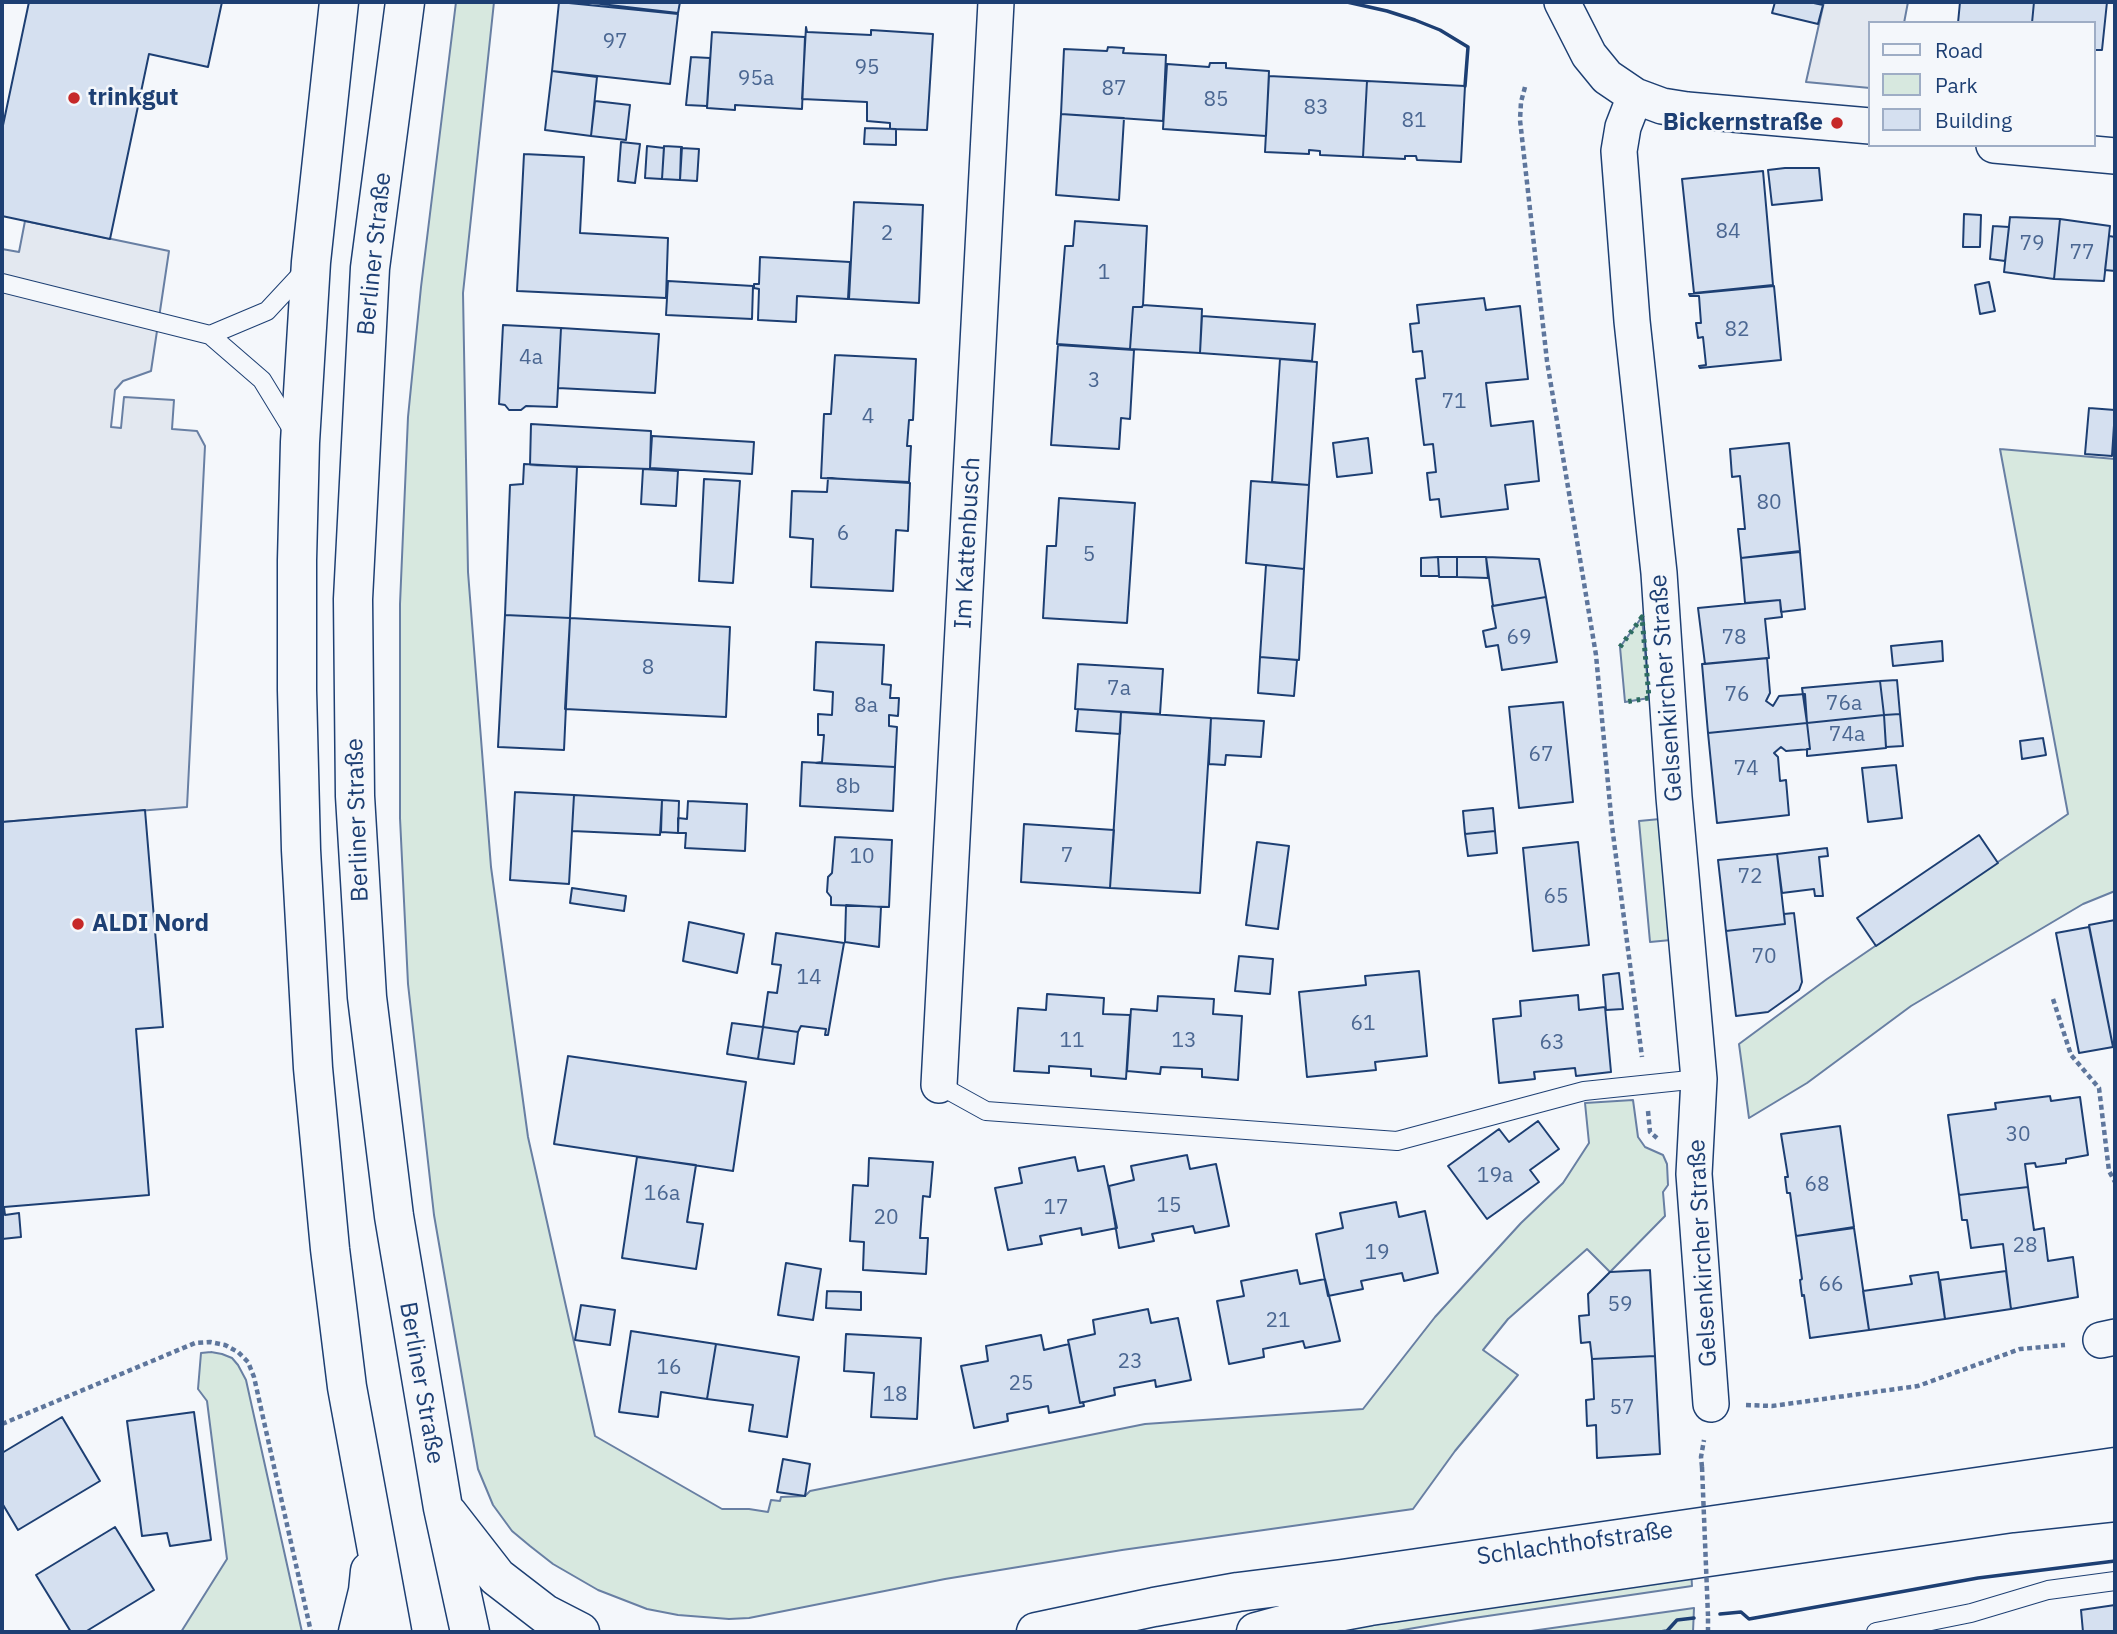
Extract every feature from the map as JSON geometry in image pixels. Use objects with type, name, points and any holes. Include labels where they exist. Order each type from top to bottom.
[{"type":"main road","points":[[339,2],[312,262],[300,442],[297,559],[301,850],[313,1068],[346,1387],[392,1632]]},
{"type":"main road","name":"Berliner Straße","points":[[405,2],[370,268],[353,599],[355,796],[367,997],[392,1202],[443,1508],[470,1632]]},
{"type":"main road","name":"Schlachthofstraße","points":[[1037,1632],[1238,1592],[2115,1467]]},
{"type":"main road","name":"Schlachthofstraße","points":[[1256,1632],[1311,1617],[1370,1606],[2012,1513],[2115,1502]]},
{"type":"main road","points":[[443,1508],[497,1577],[545,1614],[580,1632]]},
{"type":"main road","points":[[358,1632],[368,1591],[373,1541]]},
{"type":"street","name":"Im Kattenbusch","points":[[939,1085],[996,2]]},
{"type":"street","points":[[1562,2],[1588,55],[1607,77],[1635,96],[1661,106],[1687,110],[1868,126]]},
{"type":"street","name":"Gelsenkircher Straße","points":[[1635,96],[1623,127],[1619,150],[1632,321],[1659,573],[1674,797],[1699,1079],[1694,1174],[1711,1404]]},
{"type":"street","points":[[2015,147],[2115,156]]},
{"type":"lane","points":[[210,335],[267,311],[312,262]]},
{"type":"lane","points":[[2,283],[210,335],[262,380],[300,442]]},
{"type":"lane","points":[[939,1085],[986,1111],[1396,1141],[1584,1091],[1699,1079]]},
{"type":"lane","points":[[1876,1632],[1971,1613],[2048,1590],[2115,1581]]},
{"type":"path","points":[[1525,87],[1520,120],[1547,361],[1596,655],[1612,826],[1650,1132],[1659,1140],[1696,1139]]},
{"type":"path","points":[[2053,999],[2071,1055],[2099,1088],[2109,1171],[2115,1182]]},
{"type":"path","points":[[1711,1404],[1772,1406],[1918,1386],[2020,1349],[2108,1339]]},
{"type":"path","points":[[2,1424],[195,1343],[225,1345],[239,1352],[248,1362],[254,1377],[311,1632]]},
{"type":"path","points":[[1702,1468],[1709,1632]]},
{"type":"green space","points":[[456,2],[494,2],[463,293],[468,572],[491,867],[528,1137],[595,1436],[722,1509],[768,1512],[771,1500],[780,1501],[781,1497],[805,1496],[810,1491],[1145,1424],[1363,1409],[1435,1317],[1521,1223],[1563,1183],[1589,1143],[1585,1103],[1633,1100],[1638,1137],[1645,1147],[1663,1155],[1667,1164],[1668,1185],[1663,1192],[1665,1216],[1610,1272],[1587,1249],[1508,1319],[1483,1350],[1518,1375],[1455,1451],[1413,1509],[1122,1550],[945,1579],[749,1618],[729,1619],[678,1615],[647,1609],[598,1590],[553,1564],[530,1546],[512,1531],[493,1505],[478,1469],[434,1215],[408,984],[400,818],[400,604],[408,417]]},
{"type":"green space","points":[[2000,449],[2115,459],[2115,891],[2083,904],[1911,1006],[1807,1083],[1749,1118],[1739,1044],[1827,979],[2068,814]]},
{"type":"green space","points":[[1642,617],[1649,698],[1625,702],[1620,647]]},
{"type":"green space","points":[[1660,819],[1671,940],[1650,942],[1639,821]]},
{"type":"green space","points":[[211,1352],[232,1358],[246,1380],[302,1632],[181,1632],[227,1559],[207,1401],[198,1389],[201,1353]]},
{"type":"green space","points":[[1691,1568],[1692,1586],[1391,1632],[1307,1632]]},
{"type":"green space","points":[[1694,1608],[1693,1632],[1524,1632]]},
{"type":"shaded area","points":[[1824,2],[1908,2],[1904,21],[1868,21],[1868,88],[1806,82]]},
{"type":"shaded area","points":[[25,221],[169,251],[151,371],[123,381],[115,390],[111,427],[121,428],[124,397],[174,400],[172,429],[197,431],[205,446],[187,807],[2,822],[2,249],[19,252]]},
{"type":"building","name":"trinkgut","points":[[29,2],[222,2],[208,67],[149,54],[110,239],[2,216],[2,130]]},
{"type":"building","points":[[559,2],[678,14],[670,84],[552,71]]},
{"type":"building","points":[[584,2],[680,2],[678,13]]},
{"type":"building","points":[[1775,2],[1809,2],[1823,5],[1818,24],[1772,13]]},
{"type":"building","points":[[1960,2],[2034,2],[2032,21],[1958,21]]},
{"type":"building","points":[[2034,2],[2107,2],[2102,50],[2096,50],[2096,21],[2032,21]]},
{"type":"building","points":[[806,27],[807,32],[871,35],[871,30],[933,34],[927,130],[890,129],[890,123],[867,121],[867,102],[802,99]]},
{"type":"building","points":[[712,32],[805,37],[802,109],[735,105],[735,110],[707,108]]},
{"type":"building","points":[[1108,47],[1124,48],[1123,53],[1166,55],[1163,121],[1061,114],[1064,49],[1107,51]]},
{"type":"building","points":[[691,57],[710,58],[707,106],[686,105]]},
{"type":"building","points":[[1210,63],[1226,63],[1226,68],[1269,71],[1266,136],[1163,129],[1167,64],[1209,67]]},
{"type":"building","points":[[552,71],[597,77],[591,136],[545,130]]},
{"type":"building","points":[[1269,76],[1367,81],[1363,157],[1320,155],[1320,151],[1309,150],[1309,154],[1265,152]]},
{"type":"building","points":[[1367,81],[1465,86],[1461,162],[1417,160],[1416,156],[1405,156],[1405,159],[1363,157]]},
{"type":"building","points":[[595,101],[630,105],[626,140],[591,136]]},
{"type":"building","points":[[1061,114],[1124,118],[1119,200],[1056,195]]},
{"type":"building","points":[[865,128],[896,129],[896,145],[864,144]]},
{"type":"building","points":[[621,142],[640,144],[635,183],[618,181]]},
{"type":"building","points":[[647,146],[664,148],[662,179],[645,178]]},
{"type":"building","points":[[664,146],[682,147],[680,180],[662,179]]},
{"type":"building","points":[[681,148],[699,149],[697,181],[680,180]]},
{"type":"building","points":[[524,154],[584,157],[580,233],[668,238],[666,298],[517,291]]},
{"type":"building","points":[[1819,168],[1822,200],[1772,205],[1768,170]]},
{"type":"building","points":[[1763,171],[1773,285],[1694,293],[1682,179]]},
{"type":"building","points":[[854,202],[923,205],[919,303],[849,299]]},
{"type":"building","points":[[1964,214],[1981,215],[1980,247],[1963,247]]},
{"type":"building","points":[[2010,217],[2060,219],[2054,279],[2004,272]]},
{"type":"building","points":[[2060,219],[2110,226],[2104,281],[2054,279]]},
{"type":"building","points":[[1075,221],[1147,226],[1143,305],[1133,307],[1130,349],[1057,344],[1065,246],[1073,246]]},
{"type":"building","points":[[1993,226],[2009,227],[2005,261],[1990,259]]},
{"type":"building","points":[[2109,236],[2115,237],[2115,271],[2105,270]]},
{"type":"building","points":[[760,257],[850,262],[848,299],[797,296],[796,322],[758,320],[759,289],[754,288],[754,284],[759,284]]},
{"type":"building","points":[[668,281],[753,286],[752,319],[666,315]]},
{"type":"building","points":[[1989,282],[1995,311],[1980,314],[1975,285]]},
{"type":"building","points":[[1774,286],[1781,360],[1700,368],[1699,366],[1706,365],[1703,337],[1698,338],[1696,323],[1701,323],[1699,296],[1689,294]]},
{"type":"building","points":[[1484,298],[1486,310],[1520,306],[1528,379],[1486,383],[1491,426],[1533,421],[1539,481],[1505,485],[1508,509],[1441,517],[1439,499],[1430,500],[1427,473],[1436,472],[1433,444],[1424,445],[1416,379],[1425,378],[1422,351],[1413,352],[1410,324],[1419,323],[1417,305]]},
{"type":"building","points":[[1143,305],[1202,309],[1200,353],[1130,349],[1133,307]]},
{"type":"building","points":[[1202,316],[1315,324],[1312,361],[1200,353]]},
{"type":"building","points":[[503,325],[561,328],[557,407],[526,406],[521,410],[509,410],[505,405],[499,404]]},
{"type":"building","points":[[561,328],[659,334],[655,393],[558,388]]},
{"type":"building","points":[[1058,345],[1134,350],[1130,419],[1121,418],[1119,449],[1051,445]]},
{"type":"building","points":[[835,355],[916,359],[913,420],[909,420],[907,446],[911,446],[909,482],[821,478],[824,414],[831,414]]},
{"type":"building","points":[[1280,359],[1317,362],[1309,485],[1272,482]]},
{"type":"building","points":[[2089,408],[2115,410],[2112,456],[2085,454]]},
{"type":"building","points":[[531,424],[651,431],[650,469],[530,465]]},
{"type":"building","points":[[652,436],[754,442],[752,474],[650,468]]},
{"type":"building","points":[[1368,438],[1372,473],[1337,477],[1333,443]]},
{"type":"building","points":[[1789,443],[1800,551],[1741,558],[1738,529],[1745,529],[1740,476],[1732,477],[1730,449]]},
{"type":"building","points":[[524,464],[577,467],[570,618],[505,615],[510,485],[523,484]]},
{"type":"building","points":[[643,469],[678,471],[676,506],[641,504]]},
{"type":"building","points":[[828,478],[910,483],[908,531],[896,530],[893,591],[811,587],[813,539],[790,537],[792,491],[827,492]]},
{"type":"building","points":[[704,479],[740,481],[733,583],[699,581]]},
{"type":"building","points":[[1251,481],[1309,485],[1304,569],[1246,563]]},
{"type":"building","points":[[1059,498],[1135,503],[1127,623],[1043,618],[1047,546],[1056,546]]},
{"type":"building","points":[[1800,552],[1805,609],[1781,612],[1780,600],[1745,603],[1741,558]]},
{"type":"building","points":[[1438,557],[1439,576],[1421,576],[1421,558]]},
{"type":"building","points":[[1438,557],[1457,557],[1457,577],[1439,577]]},
{"type":"building","points":[[1457,557],[1486,557],[1488,578],[1457,577]]},
{"type":"building","points":[[1486,557],[1539,559],[1546,597],[1493,606]]},
{"type":"building","points":[[1266,565],[1304,569],[1299,660],[1260,657]]},
{"type":"building","points":[[1546,597],[1557,662],[1502,670],[1498,645],[1486,647],[1483,631],[1496,628],[1492,606]]},
{"type":"building","points":[[1780,600],[1782,617],[1765,619],[1769,658],[1705,664],[1698,608]]},
{"type":"building","points":[[505,615],[570,618],[564,750],[498,747]]},
{"type":"building","points":[[570,618],[730,627],[726,717],[565,709]]},
{"type":"building","points":[[1942,641],[1943,661],[1893,666],[1891,646]]},
{"type":"building","points":[[816,642],[884,645],[882,684],[891,685],[890,698],[899,698],[898,716],[889,715],[889,726],[897,727],[895,767],[816,763],[822,762],[824,735],[818,735],[818,714],[832,715],[833,692],[814,690]]},
{"type":"building","points":[[1260,657],[1297,660],[1294,696],[1258,693]]},
{"type":"building","points":[[1767,658],[1770,693],[1766,701],[1773,706],[1779,696],[1805,694],[1807,723],[1708,733],[1702,664]]},
{"type":"building","points":[[1078,664],[1163,669],[1160,714],[1075,709]]},
{"type":"building","points":[[1897,680],[1900,714],[1884,715],[1880,681]]},
{"type":"building","points":[[1880,681],[1884,715],[1807,723],[1802,688]]},
{"type":"building","points":[[1563,702],[1573,802],[1519,808],[1509,707]]},
{"type":"building","points":[[1078,709],[1121,712],[1120,734],[1076,731]]},
{"type":"building","points":[[1121,712],[1211,718],[1200,893],[1110,888]]},
{"type":"building","points":[[1900,714],[1903,746],[1886,747],[1884,715]]},
{"type":"building","points":[[1884,715],[1886,748],[1807,756],[1807,749],[1810,749],[1807,723]]},
{"type":"building","points":[[1211,718],[1264,721],[1261,757],[1226,755],[1225,765],[1209,764]]},
{"type":"building","points":[[1807,723],[1810,749],[1786,751],[1781,747],[1774,753],[1778,757],[1780,781],[1786,780],[1789,815],[1717,823],[1708,733]]},
{"type":"building","points":[[2043,738],[2046,755],[2022,759],[2020,741]]},
{"type":"building","points":[[802,762],[895,767],[893,811],[800,806]]},
{"type":"building","points":[[1896,765],[1902,818],[1868,822],[1862,768]]},
{"type":"building","points":[[515,792],[574,795],[569,884],[510,880]]},
{"type":"building","points":[[574,795],[662,800],[660,835],[572,831]]},
{"type":"building","points":[[662,800],[679,801],[678,833],[661,832]]},
{"type":"building","points":[[688,801],[747,804],[745,851],[685,848],[686,833],[678,833],[678,818],[687,819]]},
{"type":"building","points":[[1493,808],[1495,831],[1465,834],[1463,811]]},
{"type":"building","name":"ALDI Nord","points":[[145,810],[163,1027],[136,1029],[149,1195],[4,1207],[5,1215],[19,1213],[21,1237],[2,1239],[2,822]]},
{"type":"building","points":[[1024,824],[1114,830],[1110,888],[1021,882]]},
{"type":"building","points":[[1495,831],[1497,853],[1468,856],[1465,834]]},
{"type":"building","points":[[1979,835],[1998,863],[1876,946],[1857,918]]},
{"type":"building","points":[[835,837],[892,840],[889,907],[831,905],[831,897],[827,892],[828,877],[832,873]]},
{"type":"building","points":[[1257,842],[1289,846],[1278,929],[1246,925]]},
{"type":"building","points":[[1578,842],[1589,945],[1533,951],[1523,848]]},
{"type":"building","points":[[1827,848],[1828,856],[1819,857],[1823,896],[1815,896],[1814,889],[1782,893],[1777,854]]},
{"type":"building","points":[[1777,854],[1785,924],[1726,931],[1718,860]]},
{"type":"building","points":[[572,888],[626,896],[624,911],[570,903]]},
{"type":"building","points":[[846,905],[881,907],[879,947],[845,942]]},
{"type":"building","points":[[1794,913],[1802,982],[1799,990],[1768,1012],[1736,1016],[1726,931],[1785,924],[1784,914]]},
{"type":"building","points":[[2115,920],[2115,1046],[2113,1047],[2089,925]]},
{"type":"building","points":[[689,922],[744,934],[737,973],[683,961]]},
{"type":"building","points":[[2089,927],[2113,1047],[2079,1053],[2056,933]]},
{"type":"building","points":[[776,933],[844,943],[828,1035],[825,1035],[826,1029],[801,1026],[798,1032],[763,1027],[768,992],[777,993],[781,965],[772,964]]},
{"type":"building","points":[[1239,956],[1273,959],[1270,994],[1235,991]]},
{"type":"building","points":[[1419,971],[1427,1056],[1375,1062],[1376,1070],[1307,1077],[1299,992],[1366,985],[1365,976]]},
{"type":"building","points":[[1619,973],[1623,1009],[1606,1010],[1603,975]]},
{"type":"building","points":[[1047,994],[1104,998],[1103,1014],[1130,1015],[1126,1079],[1091,1076],[1091,1069],[1049,1066],[1049,1073],[1014,1071],[1018,1008],[1046,1010]]},
{"type":"building","points":[[1578,995],[1579,1010],[1605,1007],[1611,1072],[1576,1076],[1575,1068],[1534,1072],[1535,1079],[1499,1083],[1493,1019],[1521,1016],[1520,1001]]},
{"type":"building","points":[[1158,996],[1214,999],[1213,1014],[1242,1016],[1238,1080],[1202,1077],[1202,1069],[1161,1067],[1160,1074],[1127,1071],[1131,1009],[1157,1011]]},
{"type":"building","points":[[732,1023],[763,1027],[758,1059],[727,1054]]},
{"type":"building","points":[[763,1027],[798,1032],[794,1064],[758,1059]]},
{"type":"building","points":[[568,1056],[746,1082],[733,1171],[554,1144]]},
{"type":"building","points":[[2050,1096],[2051,1101],[2080,1097],[2088,1155],[2066,1159],[2066,1163],[2036,1167],[2035,1163],[2025,1164],[2028,1187],[1959,1195],[1948,1115],[1996,1109],[1995,1103]]},
{"type":"building","points":[[1538,1121],[1559,1149],[1530,1170],[1539,1182],[1487,1219],[1448,1166],[1499,1129],[1509,1142]]},
{"type":"building","points":[[1840,1126],[1854,1227],[1796,1236],[1790,1193],[1787,1193],[1785,1177],[1788,1177],[1781,1134]]},
{"type":"building","points":[[1187,1155],[1190,1169],[1216,1164],[1229,1226],[1195,1233],[1193,1226],[1152,1234],[1154,1241],[1119,1248],[1109,1186],[1134,1180],[1131,1166]]},
{"type":"building","points":[[637,1157],[696,1165],[687,1222],[703,1224],[696,1269],[622,1258]]},
{"type":"building","points":[[1075,1157],[1078,1171],[1104,1166],[1117,1228],[1082,1235],[1081,1228],[1040,1236],[1042,1244],[1008,1250],[995,1188],[1022,1183],[1019,1168]]},
{"type":"building","points":[[869,1158],[933,1162],[930,1197],[923,1196],[920,1238],[928,1238],[926,1274],[863,1270],[864,1242],[850,1241],[853,1185],[868,1186]]},
{"type":"building","points":[[2028,1187],[2034,1230],[2044,1228],[2048,1261],[2073,1257],[2078,1297],[2011,1309],[2003,1244],[1971,1248],[1967,1220],[1962,1220],[1959,1195]]},
{"type":"building","points":[[1396,1202],[1399,1217],[1425,1211],[1438,1273],[1404,1281],[1402,1273],[1361,1281],[1363,1289],[1328,1296],[1316,1234],[1343,1228],[1340,1213]]},
{"type":"building","points":[[1854,1228],[1869,1330],[1810,1338],[1804,1295],[1802,1296],[1796,1236]]},
{"type":"building","points":[[786,1263],[821,1269],[813,1320],[778,1315]]},
{"type":"building","points":[[1297,1270],[1300,1284],[1325,1279],[1340,1341],[1305,1348],[1303,1341],[1263,1349],[1264,1357],[1229,1364],[1217,1301],[1244,1296],[1241,1281]]},
{"type":"building","points":[[1650,1270],[1655,1356],[1592,1359],[1590,1342],[1581,1343],[1579,1316],[1589,1315],[1588,1294],[1610,1272]]},
{"type":"building","points":[[2006,1271],[2011,1309],[1945,1319],[1940,1280]]},
{"type":"building","points":[[1938,1272],[1945,1319],[1869,1330],[1863,1291],[1912,1284],[1910,1276]]},
{"type":"building","points":[[827,1291],[861,1292],[861,1310],[826,1308]]},
{"type":"building","points":[[581,1305],[615,1310],[610,1345],[575,1340]]},
{"type":"building","points":[[1148,1309],[1151,1323],[1178,1318],[1191,1380],[1156,1387],[1155,1380],[1114,1388],[1115,1395],[1080,1403],[1068,1340],[1095,1334],[1093,1320]]},
{"type":"building","points":[[631,1331],[716,1344],[707,1399],[661,1392],[658,1417],[619,1412]]},
{"type":"building","points":[[846,1334],[921,1338],[917,1419],[871,1417],[874,1373],[844,1371]]},
{"type":"building","points":[[1041,1335],[1044,1350],[1069,1344],[1080,1403],[1083,1402],[1084,1406],[1049,1413],[1048,1406],[1007,1414],[1008,1421],[974,1428],[961,1366],[988,1361],[986,1346]]},
{"type":"building","points":[[716,1344],[799,1357],[787,1437],[749,1431],[753,1405],[707,1399]]},
{"type":"building","points":[[1655,1356],[1660,1454],[1597,1458],[1596,1425],[1587,1426],[1586,1400],[1594,1399],[1592,1359]]},
{"type":"building","points":[[194,1412],[211,1540],[170,1546],[167,1533],[142,1536],[127,1421]]},
{"type":"building","points":[[62,1417],[100,1481],[18,1530],[2,1503],[2,1453]]},
{"type":"building","points":[[783,1459],[810,1464],[805,1496],[777,1492]]},
{"type":"building","points":[[115,1527],[154,1590],[85,1632],[71,1632],[36,1575]]},
{"type":"building","points":[[2115,1605],[2115,1632],[2083,1632],[2081,1610]]},
{"type":"hedge","points":[[1620,647],[1642,617],[1649,698],[1625,702]]},
{"type":"wall","points":[[1347,2],[1415,20],[1440,30],[1468,47],[1465,86]]},
{"type":"wall","points":[[1720,1614],[1741,1612],[1749,1619],[1978,1578],[2115,1561]]},
{"type":"wall","points":[[1660,1632],[1667,1631],[1677,1620],[1694,1618]]},
{"type":"place","name":"trinkgut","points":[[74,98]]},
{"type":"place","name":"Bickernstraße","points":[[1837,123]]},
{"type":"place","name":"ALDI Nord","points":[[78,924]]}]
